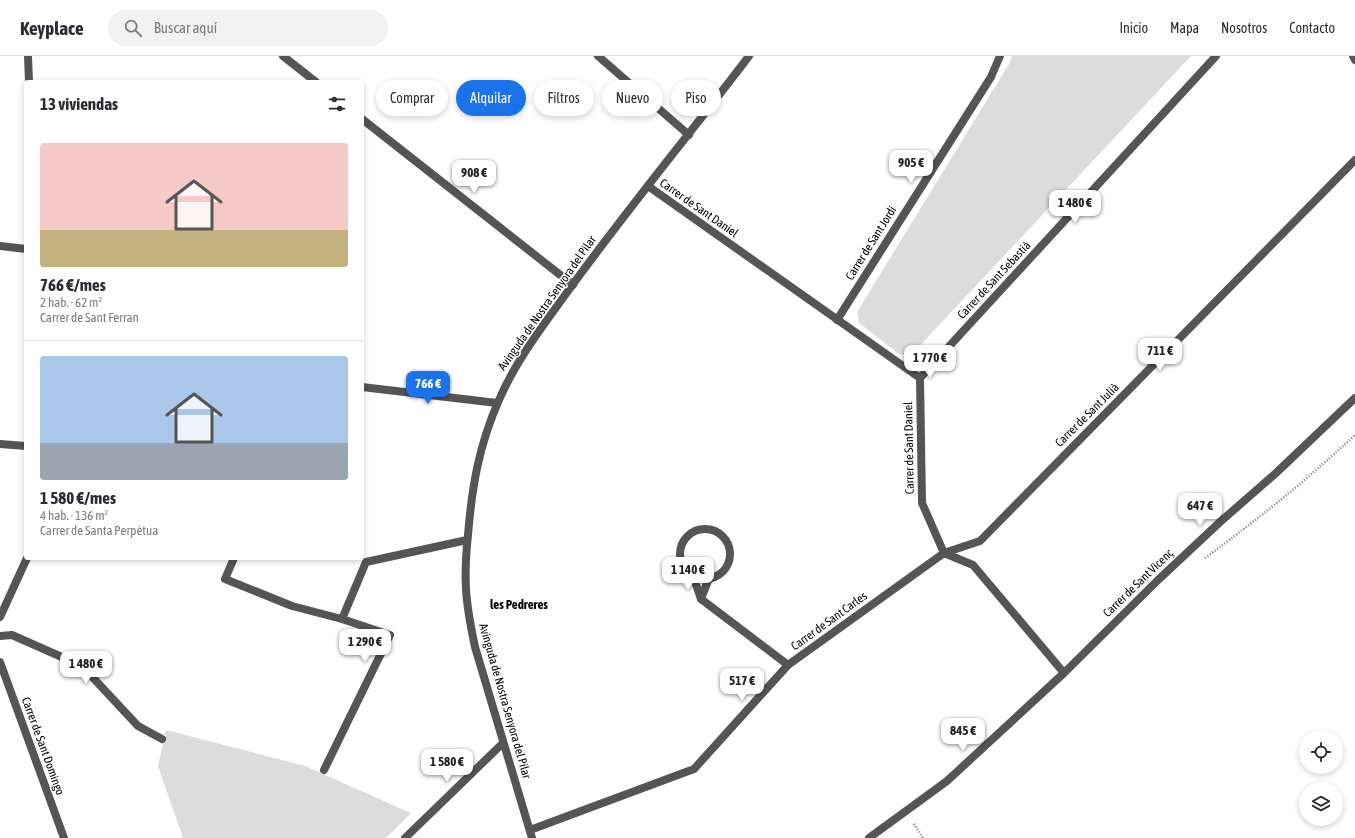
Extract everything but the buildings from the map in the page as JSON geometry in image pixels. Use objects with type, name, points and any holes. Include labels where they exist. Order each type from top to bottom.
[{"type":"street","points":[[28,56],[29,80]]},
{"type":"street","points":[[283,56],[313,80]]},
{"type":"street","points":[[598,56],[689,134]]},
{"type":"street","name":"Avinguda de Nostra Senyora del Pilar","points":[[531,834],[475,647],[470,624],[466,590],[467,540],[474,477],[485,436],[497,403],[514,367],[611,232],[749,56]]},
{"type":"street","name":"Carrer de Sant Jordi","points":[[837,320],[991,77],[1000,56]]},
{"type":"street","name":"Carrer de Sant Sebastià","points":[[920,378],[1216,56]]},
{"type":"street","points":[[1353,56],[1355,60]]},
{"type":"street","points":[[364,120],[573,285]]},
{"type":"street","name":"Carrer de Sant Julià","points":[[944,553],[980,541],[1355,160]]},
{"type":"street","name":"Carrer de Sant Daniel","points":[[648,186],[920,378],[922,502],[944,553]]},
{"type":"street","points":[[0,246],[24,249]]},
{"type":"street","points":[[364,387],[497,403]]},
{"type":"street","name":"Carrer de Sant Vicenç","points":[[869,838],[947,781],[1064,673],[1158,580],[1220,522],[1276,473],[1355,398]]},
{"type":"street","points":[[0,444],[24,446]]},
{"type":"street","points":[[699,529],[717,531],[724,537],[728,544],[730,553],[729,562],[724,570],[718,575],[710,578],[693,576],[682,564],[680,547],[691,533],[699,529]]},
{"type":"street","points":[[342,619],[366,562],[467,540]]},
{"type":"street","points":[[944,553],[973,565],[1064,673]]},
{"type":"street","name":"Carrer de Sant Carles","points":[[531,834],[694,769],[788,665],[944,553]]},
{"type":"street","points":[[0,617],[26,560]]},
{"type":"street","points":[[233,560],[225,579],[292,606],[342,619],[390,635],[324,770]]},
{"type":"street","points":[[693,576],[701,599],[788,665]]},
{"type":"street","points":[[701,599],[710,578]]},
{"type":"street","points":[[0,636],[12,635],[82,666],[138,726],[162,739]]},
{"type":"street","name":"Carrer de Sant Domingo","points":[[0,662],[64,838]]},
{"type":"street","points":[[405,838],[503,743]]},
{"type":"path","points":[[1204,559],[1279,501],[1355,435]]},
{"type":"shaded area","points":[[1012,56],[1191,56],[913,353],[900,355],[859,323],[857,312],[1009,64]]},
{"type":"shaded area","points":[[166,730],[305,766],[411,813],[386,838],[183,838],[158,766]]},
{"type":"district","name":"les Pedreres","points":[[519,604]]}]
